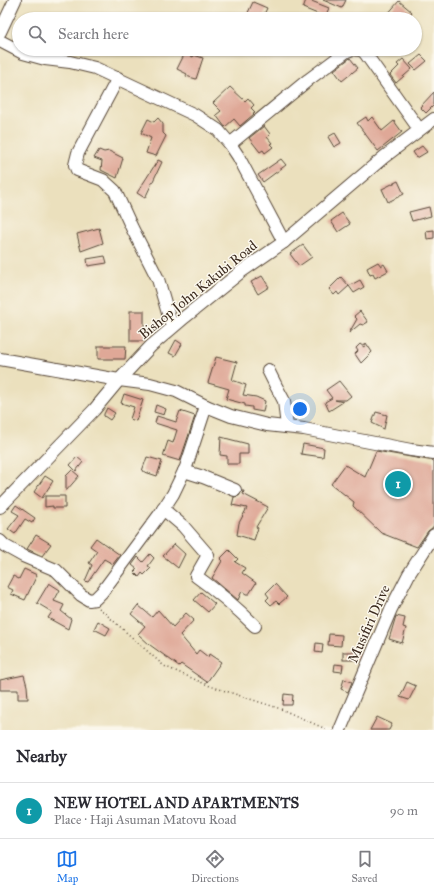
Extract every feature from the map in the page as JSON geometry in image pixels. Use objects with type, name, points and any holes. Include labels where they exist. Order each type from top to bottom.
[{"type":"street","points":[[0,32],[15,0]]},
{"type":"street","points":[[0,41],[12,47]]},
{"type":"street","points":[[34,56],[95,68],[195,114],[218,130],[230,144],[284,242]]},
{"type":"street","points":[[230,144],[308,80],[340,56]]},
{"type":"street","points":[[367,56],[419,129]]},
{"type":"street","points":[[118,78],[78,153],[75,165],[77,170],[103,180],[115,191],[158,279],[172,327]]},
{"type":"street","name":"Bishop John Kakubi Road","points":[[0,507],[94,410],[119,380],[151,346],[172,327],[242,271],[284,242],[384,157],[434,119]]},
{"type":"street","points":[[0,359],[150,384],[176,391],[206,406],[231,416],[267,425],[304,429],[354,440],[434,453]]},
{"type":"street","points":[[268,370],[284,401],[287,427]]},
{"type":"street","points":[[0,542],[23,556],[56,570],[82,595],[90,600],[95,599],[102,592],[173,494],[184,471],[206,406]]},
{"type":"street","points":[[184,471],[236,490]]},
{"type":"street","points":[[163,509],[184,526],[208,555],[196,576],[208,584],[256,626]]},
{"type":"street","name":"Musifiri Drive","points":[[340,730],[391,609],[409,574],[434,535]]},
{"type":"path","points":[[90,600],[164,666],[210,686],[281,709],[328,730]]},
{"type":"building","points":[[306,0],[309,0],[329,8],[327,12],[313,12],[303,8]]},
{"type":"building","points":[[323,0],[346,0],[342,8]]},
{"type":"building","points":[[399,1],[412,12],[389,12]]},
{"type":"building","points":[[253,2],[267,8],[265,12],[248,12]]},
{"type":"building","points":[[184,56],[197,56],[203,58],[196,79],[186,76],[187,74],[177,69]]},
{"type":"building","points":[[420,56],[422,56],[427,61],[416,70],[410,64]]},
{"type":"building","points":[[350,58],[358,68],[342,81],[334,70]]},
{"type":"building","points":[[403,59],[412,69],[396,83],[390,75],[399,66],[397,64]]},
{"type":"building","points":[[230,87],[245,101],[248,98],[254,105],[251,108],[255,112],[240,126],[234,119],[225,127],[216,115],[221,111],[213,103]]},
{"type":"building","points":[[434,92],[434,105],[426,113],[420,107]]},
{"type":"building","points":[[366,117],[368,121],[372,117],[382,131],[394,121],[402,132],[378,151],[357,123]]},
{"type":"building","points":[[158,118],[163,124],[163,133],[166,136],[156,156],[146,153],[151,138],[141,133],[148,119],[154,122]]},
{"type":"building","points":[[264,126],[270,134],[267,137],[272,143],[270,144],[273,147],[265,153],[263,150],[260,152],[249,138]]},
{"type":"building","points":[[335,133],[341,143],[334,147],[328,137]]},
{"type":"building","points":[[422,146],[427,152],[417,158],[413,152]]},
{"type":"building","points":[[99,150],[104,152],[109,151],[123,158],[117,178],[101,170],[102,161],[94,158]]},
{"type":"building","points":[[281,159],[286,165],[263,182],[258,175]]},
{"type":"building","points":[[158,160],[162,162],[145,198],[137,193]]},
{"type":"building","points":[[398,181],[404,194],[388,202],[382,189]]},
{"type":"building","points":[[429,207],[431,216],[412,221],[409,212]]},
{"type":"building","points":[[342,213],[350,224],[338,232],[331,221]]},
{"type":"building","points":[[99,228],[103,243],[81,251],[77,234]]},
{"type":"building","points":[[434,230],[434,238],[427,239],[426,231]]},
{"type":"building","points":[[303,245],[312,257],[299,266],[290,254]]},
{"type":"building","points":[[105,256],[107,263],[88,266],[87,259]]},
{"type":"building","points":[[378,262],[381,266],[384,264],[388,271],[375,278],[373,274],[370,275],[367,268]]},
{"type":"building","points":[[262,276],[269,287],[258,294],[251,282]]},
{"type":"building","points":[[341,277],[349,286],[339,295],[337,292],[334,295],[329,289]]},
{"type":"building","points":[[360,280],[364,287],[354,293],[349,286]]},
{"type":"building","points":[[130,311],[144,311],[144,341],[130,341]]},
{"type":"building","points":[[360,311],[368,322],[363,325],[360,324],[349,333],[357,319],[354,316]]},
{"type":"building","points":[[176,340],[182,344],[175,356],[169,353]]},
{"type":"building","points":[[366,343],[372,352],[361,363],[355,354],[358,351],[356,348],[360,344],[364,347]]},
{"type":"building","points":[[98,346],[126,346],[125,359],[98,359]]},
{"type":"building","points":[[216,357],[237,362],[232,380],[246,385],[243,395],[256,397],[265,401],[263,412],[252,410],[252,407],[245,406],[245,404],[226,399],[229,389],[208,383]]},
{"type":"building","points":[[339,381],[351,396],[346,400],[335,400],[343,402],[329,411],[325,402],[332,398],[326,390]]},
{"type":"building","points":[[124,394],[143,400],[136,421],[130,419],[134,407],[121,403]]},
{"type":"building","points":[[156,405],[166,409],[164,415],[154,412]]},
{"type":"building","points":[[107,408],[115,413],[110,420],[104,416]]},
{"type":"building","points":[[180,411],[195,416],[180,461],[163,456],[168,441],[173,443],[177,430],[155,423],[157,416],[176,422]]},
{"type":"building","points":[[376,412],[387,415],[384,429],[372,423]]},
{"type":"building","points":[[221,437],[248,444],[248,454],[239,454],[239,464],[227,464],[227,456],[220,455]]},
{"type":"building","points":[[303,444],[324,448],[323,457],[301,454]]},
{"type":"building","points":[[376,451],[434,461],[434,525],[417,547],[381,533],[353,506],[354,502],[331,484],[345,465],[365,477]]},
{"type":"building","points":[[77,457],[83,462],[76,471],[70,465]]},
{"type":"building","points":[[147,457],[162,461],[157,476],[142,471]]},
{"type":"building","points":[[72,470],[79,476],[66,491],[66,476]]},
{"type":"building","points":[[45,476],[53,481],[42,498],[34,492]]},
{"type":"building","points":[[242,491],[244,491],[243,494],[268,507],[256,527],[258,528],[254,540],[237,535],[239,523],[247,508],[232,505],[234,497],[239,496]]},
{"type":"building","points":[[45,496],[65,496],[65,508],[53,508],[53,506],[45,507]]},
{"type":"building","points":[[16,505],[35,518],[32,523],[25,519],[15,534],[8,529],[19,515],[12,511]]},
{"type":"building","points":[[36,535],[51,544],[42,556],[27,549]]},
{"type":"building","points":[[96,538],[120,555],[113,564],[104,559],[88,582],[85,581],[92,565],[89,563],[97,551],[90,546]]},
{"type":"building","points":[[174,544],[185,554],[178,568],[163,556]]},
{"type":"building","points":[[229,550],[238,559],[235,562],[245,568],[242,573],[256,583],[249,594],[242,591],[238,600],[212,578],[222,561],[220,559]]},
{"type":"building","points":[[150,554],[154,558],[148,566],[151,568],[144,575],[142,573],[139,577],[134,572],[137,569],[132,565],[138,557],[143,562]]},
{"type":"building","points":[[24,569],[37,575],[25,600],[11,594],[13,590],[7,587],[13,576],[19,579]]},
{"type":"building","points":[[49,583],[60,590],[54,601],[64,605],[61,611],[71,619],[68,629],[48,618],[52,612],[37,603]]},
{"type":"building","points":[[275,584],[287,597],[279,604],[276,601],[271,605],[266,600],[269,597],[266,593]]},
{"type":"building","points":[[201,592],[215,604],[208,612],[194,600]]},
{"type":"building","points":[[138,605],[152,617],[158,610],[173,627],[186,613],[194,620],[180,635],[196,654],[199,650],[208,657],[209,654],[221,662],[207,682],[181,664],[179,666],[150,645],[138,634],[145,626],[131,614]]},
{"type":"building","points":[[396,616],[405,618],[403,627],[406,628],[402,643],[389,639]]},
{"type":"building","points":[[98,621],[110,628],[106,635],[94,629]]},
{"type":"building","points":[[329,634],[342,635],[341,646],[328,645]]},
{"type":"building","points":[[316,643],[323,644],[322,653],[315,652]]},
{"type":"building","points":[[343,652],[359,652],[359,660],[343,660]]},
{"type":"building","points":[[335,664],[343,665],[342,672],[334,671]]},
{"type":"building","points":[[24,675],[28,699],[18,699],[18,690],[0,690],[0,680]]},
{"type":"building","points":[[344,679],[352,682],[348,692],[341,689]]},
{"type":"building","points":[[407,682],[416,686],[409,700],[400,697]]},
{"type":"building","points":[[284,694],[293,695],[292,705],[283,705]]},
{"type":"building","points":[[377,717],[392,724],[389,730],[370,730]]},
{"type":"place","name":"NEW HOTEL AND APARTMENTS","points":[[398,484]]}]
